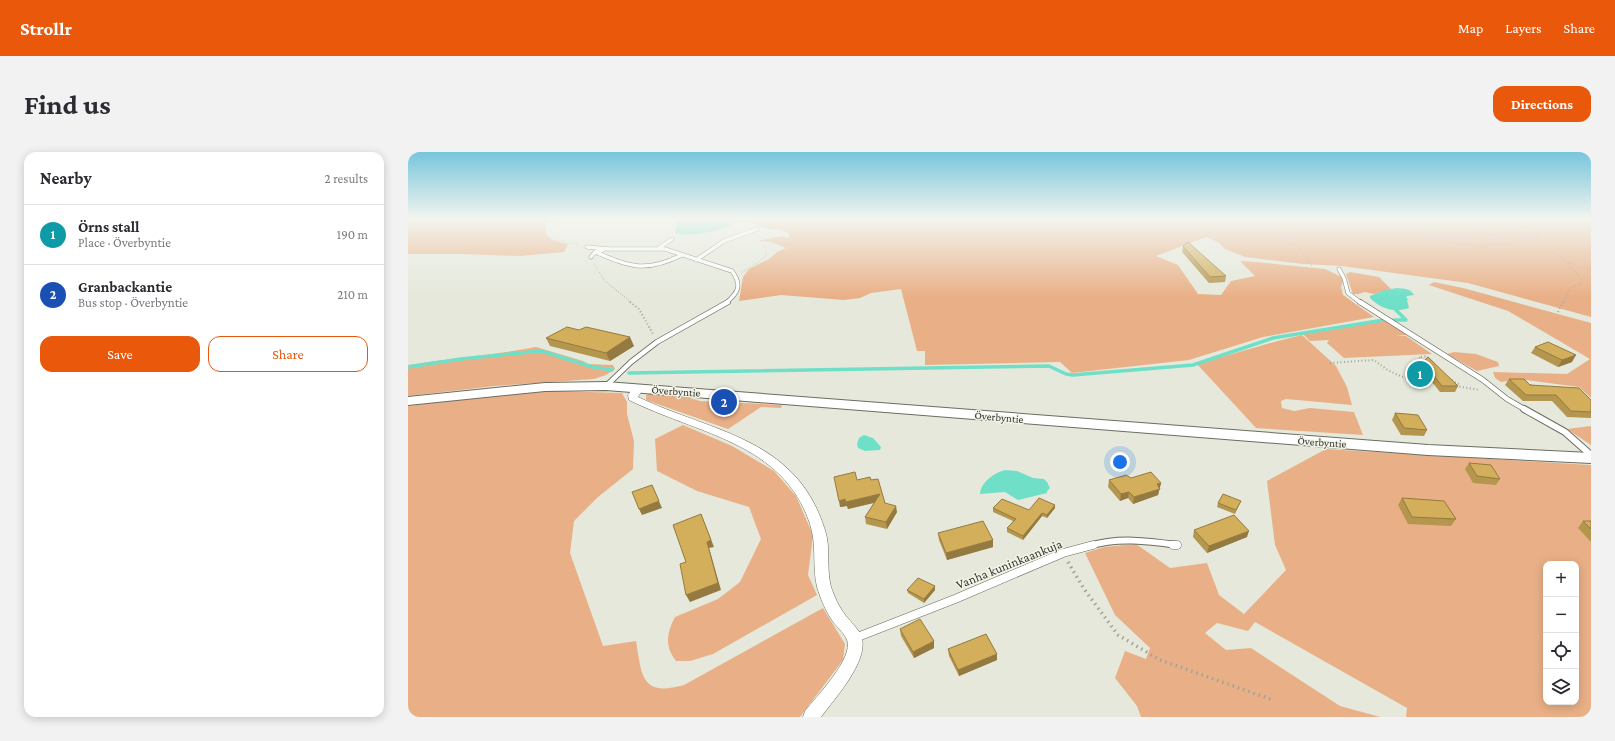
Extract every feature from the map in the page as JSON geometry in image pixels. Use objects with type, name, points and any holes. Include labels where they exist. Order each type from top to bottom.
[{"type":"street","name":"Överbyntie","points":[[408,401],[544,387],[606,386],[1428,450],[1591,458]]},
{"type":"street","points":[[638,389],[633,394],[633,398],[739,442],[762,455],[782,469],[804,495],[819,531],[820,575],[827,595],[836,615],[855,638],[855,653],[850,666],[811,717]]},
{"type":"lane","points":[[659,248],[664,244]]},
{"type":"lane","points":[[696,260],[717,244]]},
{"type":"lane","points":[[587,247],[609,249],[659,248],[726,268],[737,276],[738,287],[736,292],[726,304],[658,341],[636,358],[606,386]]},
{"type":"lane","points":[[591,257],[596,252],[609,249]]},
{"type":"lane","points":[[596,252],[628,265],[640,266],[656,266],[682,255]]},
{"type":"lane","points":[[1338,269],[1344,278],[1347,290],[1351,296],[1483,380],[1507,399],[1565,432],[1591,454]]},
{"type":"lane","name":"Vanha kuninkaankuja","points":[[855,638],[955,599],[1063,553],[1105,541],[1147,541],[1177,545]]},
{"type":"path","points":[[575,244],[587,247]]},
{"type":"path","points":[[1294,244],[1306,255],[1312,266]]},
{"type":"path","points":[[1456,244],[1475,246],[1497,244]]},
{"type":"path","points":[[1545,244],[1568,263],[1582,281],[1580,284],[1570,288],[1558,312]]},
{"type":"path","points":[[737,276],[759,262],[767,254],[764,245]]},
{"type":"path","points":[[591,257],[605,281],[639,309],[658,341]]},
{"type":"path","points":[[1568,263],[1591,270]]},
{"type":"path","points":[[1430,366],[1419,357],[1443,355]]},
{"type":"path","points":[[1330,363],[1374,360],[1386,370],[1403,379],[1436,383]]},
{"type":"path","points":[[1442,374],[1462,386]]},
{"type":"path","points":[[1455,386],[1482,390]]},
{"type":"path","points":[[1063,553],[1084,589],[1118,635],[1160,660],[1273,700]]},
{"type":"shaded area","points":[[408,244],[568,244],[564,252],[519,256],[408,254]]},
{"type":"shaded area","points":[[777,244],[1187,244],[1156,256],[1178,265],[1198,294],[1221,295],[1231,281],[1255,276],[1240,261],[1325,269],[1344,278],[1341,287],[1343,295],[1374,317],[1263,337],[1189,360],[1072,373],[1060,362],[925,365],[925,351],[917,351],[901,289],[871,293],[860,298],[844,300],[781,295],[739,301],[743,277],[749,269],[786,248]]},
{"type":"shaded area","points":[[1220,244],[1591,244],[1591,317],[1468,283],[1342,266],[1303,264],[1245,257],[1225,249]]},
{"type":"shaded area","points":[[1350,272],[1379,277],[1391,289],[1374,294],[1365,292],[1353,294],[1346,274]]},
{"type":"shaded area","points":[[1434,282],[1463,288],[1591,323],[1591,398],[1579,387],[1519,379],[1501,382],[1495,378],[1493,372],[1567,374],[1590,359],[1508,311],[1429,285]]},
{"type":"shaded area","points":[[1385,320],[1407,335],[1395,336],[1406,336],[1432,354],[1344,358],[1327,343],[1329,340],[1310,341],[1303,334]]},
{"type":"shaded area","points":[[1302,335],[1336,366],[1347,387],[1352,405],[1286,399],[1281,401],[1282,408],[1294,411],[1310,408],[1354,412],[1363,435],[1256,428],[1197,364]]},
{"type":"shaded area","points":[[536,347],[583,361],[588,364],[613,365],[615,369],[606,375],[594,379],[495,386],[408,396],[408,365]]},
{"type":"shaded area","points":[[1454,352],[1476,354],[1498,362],[1499,366],[1477,371],[1447,354]]},
{"type":"shaded area","points":[[554,391],[622,393],[627,402],[627,414],[634,441],[633,469],[598,497],[574,521],[570,553],[603,646],[636,641],[642,673],[646,681],[651,686],[670,688],[684,685],[823,608],[845,644],[843,660],[800,717],[408,717],[408,406],[491,396]]},
{"type":"shaded area","points":[[652,393],[683,396],[700,401],[782,405],[781,408],[761,407],[728,429],[646,400],[646,395]]},
{"type":"shaded area","points":[[683,425],[732,446],[774,471],[796,496],[813,535],[808,575],[817,595],[713,654],[690,661],[676,661],[668,644],[670,628],[675,617],[718,599],[740,582],[761,539],[749,507],[697,491],[657,471],[655,439]]},
{"type":"shaded area","points":[[1591,426],[1591,445],[1567,429]]},
{"type":"shaded area","points":[[1326,449],[1591,465],[1591,717],[1406,717],[1407,708],[1255,622],[1248,631],[1217,623],[1205,633],[1226,650],[1251,648],[1340,706],[1380,717],[1141,717],[1137,706],[1115,678],[1125,651],[1146,659],[1150,648],[1115,615],[1085,553],[1104,547],[1136,544],[1170,568],[1207,563],[1219,595],[1244,614],[1286,570],[1275,545],[1267,481]]},
{"type":"water","points":[[1397,288],[1409,290],[1414,295],[1407,296],[1406,298],[1409,299],[1407,300],[1409,308],[1398,310],[1388,309],[1374,302],[1370,298],[1370,296],[1385,290]]},
{"type":"water","points":[[864,435],[873,438],[881,447],[880,450],[865,451],[858,448],[857,444],[859,438]]},
{"type":"water","points":[[1005,470],[1017,471],[1033,478],[1044,479],[1050,488],[1047,493],[1018,500],[1005,492],[980,494],[985,482],[997,473]]},
{"type":"building","points":[[1191,244],[1226,276],[1210,277],[1183,246]]},
{"type":"building","points":[[567,327],[579,330],[586,327],[630,337],[606,353],[546,338]]},
{"type":"building","points":[[1548,342],[1576,355],[1562,360],[1535,347]]},
{"type":"building","points":[[1428,357],[1458,386],[1442,386],[1423,362]]},
{"type":"building","points":[[1509,379],[1524,379],[1530,385],[1579,388],[1591,400],[1591,412],[1571,411],[1556,395],[1526,395]]},
{"type":"building","points":[[1395,413],[1418,415],[1427,430],[1404,428]]},
{"type":"building","points":[[1469,463],[1491,465],[1500,479],[1477,476]]},
{"type":"building","points":[[855,472],[857,480],[870,477],[871,480],[878,479],[885,503],[896,506],[886,522],[865,517],[880,494],[846,502],[845,499],[839,501],[834,477]]},
{"type":"building","points":[[1151,472],[1161,483],[1157,484],[1160,489],[1134,497],[1129,492],[1121,494],[1109,480],[1126,475],[1131,478]]},
{"type":"building","points":[[652,485],[659,501],[639,509],[632,492]]},
{"type":"building","points":[[1223,494],[1241,501],[1236,510],[1218,503]]},
{"type":"building","points":[[1039,498],[1055,505],[1047,515],[1042,513],[1023,536],[1007,528],[1016,519],[993,508],[1002,499],[1029,510]]},
{"type":"building","points":[[1402,498],[1444,501],[1456,519],[1412,517]]},
{"type":"building","points":[[701,514],[711,540],[707,542],[718,583],[686,595],[680,564],[686,562],[673,525]]},
{"type":"building","points":[[1234,515],[1249,531],[1209,546],[1194,530]]},
{"type":"building","points":[[983,521],[993,540],[946,553],[938,533]]},
{"type":"building","points":[[1583,521],[1591,521],[1591,529]]},
{"type":"building","points":[[918,578],[935,586],[924,599],[907,590]]},
{"type":"building","points":[[920,619],[934,641],[913,652],[900,629]]},
{"type":"building","points":[[986,634],[997,654],[958,670],[948,649]]},
{"type":"waterway","points":[[1394,320],[1406,320],[1396,310]]},
{"type":"waterway","points":[[629,373],[1049,366],[1066,374],[1073,375],[1193,365],[1273,338],[1384,320]]},
{"type":"waterway","points":[[408,367],[461,359],[541,351],[593,367],[612,370]]},
{"type":"place","name":"Örns stall","points":[[1420,374]]},
{"type":"place","name":"Granbackantie","points":[[724,402]]}]
